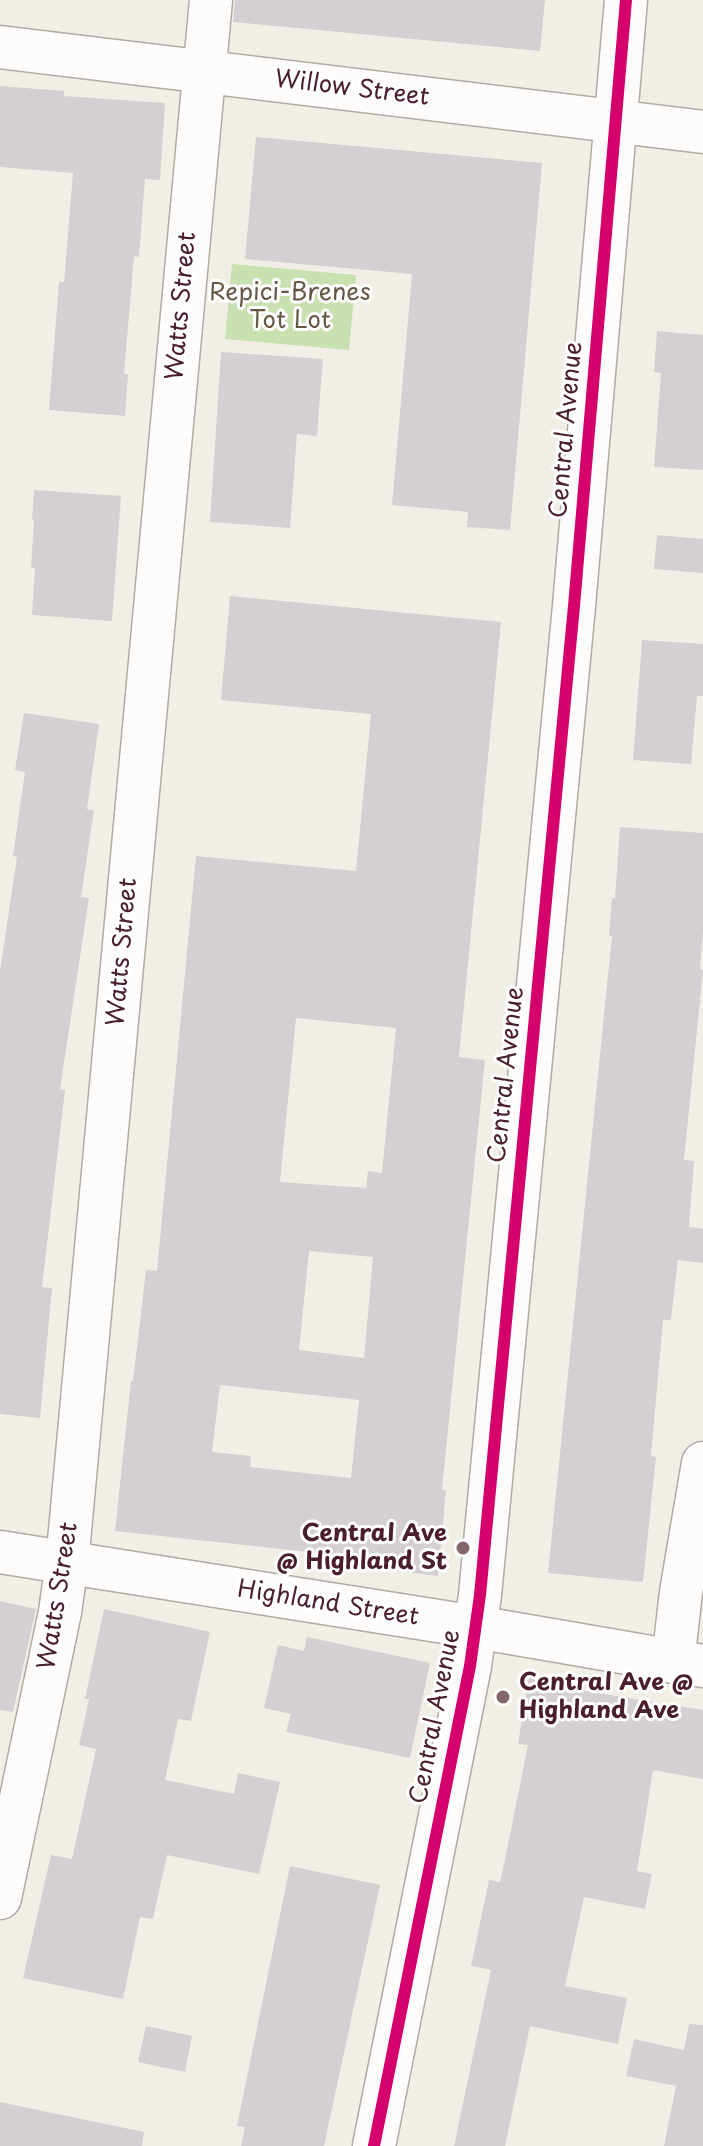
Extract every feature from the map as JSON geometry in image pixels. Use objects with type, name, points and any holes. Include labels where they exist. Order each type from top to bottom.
[{"type":"street","name":"Watts Street","points":[[0,1898],[60,1612],[67,1563],[211,0]]},
{"type":"street","name":"Central Avenue","points":[[374,2146],[476,1627],[574,606],[626,0]]},
{"type":"street","name":"Willow Street","points":[[0,47],[703,132]]},
{"type":"street","points":[[688,1664],[681,1592],[703,1463]]},
{"type":"street","name":"Highland Street","points":[[0,1552],[476,1627],[688,1664]]},
{"type":"green space","name":"Repici-Brenes Tot Lot","points":[[232,264],[356,275],[349,350],[225,339]]},
{"type":"building","points":[[235,0],[545,0],[540,51],[233,22]]},
{"type":"building","points":[[0,86],[64,91],[64,96],[165,103],[160,180],[145,179],[139,257],[134,256],[124,374],[128,374],[125,416],[49,410],[59,282],[64,282],[73,173],[0,167]]},
{"type":"building","points":[[256,137],[542,163],[510,530],[467,527],[468,512],[392,505],[412,274],[245,259]]},
{"type":"building","points":[[657,331],[703,335],[703,470],[654,467],[661,373],[654,372]]},
{"type":"building","points":[[221,352],[323,359],[317,436],[297,434],[290,528],[210,522]]},
{"type":"building","points":[[34,490],[121,496],[112,621],[32,615]]},
{"type":"building","points":[[657,535],[703,539],[703,573],[654,569]]},
{"type":"building","points":[[230,596],[501,622],[459,1057],[485,1060],[442,1490],[446,1490],[438,1576],[397,1571],[397,1567],[344,1561],[345,1556],[115,1531],[146,1270],[157,1271],[196,856],[356,871],[371,714],[221,700]],"holes":[[[296,1018],[396,1028],[382,1173],[368,1171],[366,1188],[280,1182]],[[309,1251],[373,1257],[364,1358],[299,1350]],[[220,1385],[359,1400],[351,1478],[250,1467],[251,1456],[212,1452]]]},
{"type":"building","points":[[642,640],[703,644],[703,696],[697,696],[691,764],[633,760]]},
{"type":"building","points":[[24,713],[99,724],[87,809],[94,810],[81,897],[89,898],[60,1089],[65,1090],[42,1287],[52,1288],[40,1418],[0,1414],[0,971],[17,857],[13,856],[25,772],[15,770]]},
{"type":"building","points":[[620,827],[703,833],[700,969],[703,970],[684,1160],[694,1161],[689,1227],[703,1229],[703,1263],[678,1260],[671,1320],[663,1320],[651,1456],[656,1457],[643,1582],[548,1573],[612,936],[609,936]]},
{"type":"building","points":[[0,1601],[36,1609],[13,1712],[0,1710]]},
{"type":"building","points":[[104,1609],[210,1632],[191,1721],[178,1719],[165,1780],[234,1794],[238,1773],[280,1782],[259,1874],[167,1855],[153,1919],[140,1917],[123,1999],[23,1978],[51,1855],[72,1859],[96,1749],[79,1745],[89,1699],[85,1699]]},
{"type":"building","points":[[307,1637],[430,1663],[410,1758],[286,1732],[291,1714],[264,1708],[278,1645],[304,1651]]},
{"type":"building","points":[[529,1676],[586,1685],[585,1691],[703,1710],[703,1779],[653,1770],[637,1871],[652,1874],[645,1909],[584,1897],[565,1986],[627,1998],[618,2044],[530,2026],[505,2146],[454,2146],[491,1970],[471,1966],[489,1880],[500,1882],[528,1745],[518,1744]]},
{"type":"building","points":[[290,1866],[380,1885],[324,2146],[241,2146],[245,2127],[237,2126]]},
{"type":"building","points":[[689,2024],[703,2025],[703,2146],[664,2146],[676,2086],[626,2076],[634,2039],[684,2050]]},
{"type":"building","points":[[146,2026],[192,2036],[185,2072],[138,2062]]},
{"type":"building","points":[[0,2102],[144,2132],[142,2146],[0,2146]]},
{"type":"cycle path","points":[[374,2146],[470,1666],[480,1595],[574,606],[626,0]]},
{"type":"place","name":"Central Ave @ Highland St","points":[[463,1548]]},
{"type":"place","name":"Central Ave @ Highland Ave","points":[[503,1697]]}]
